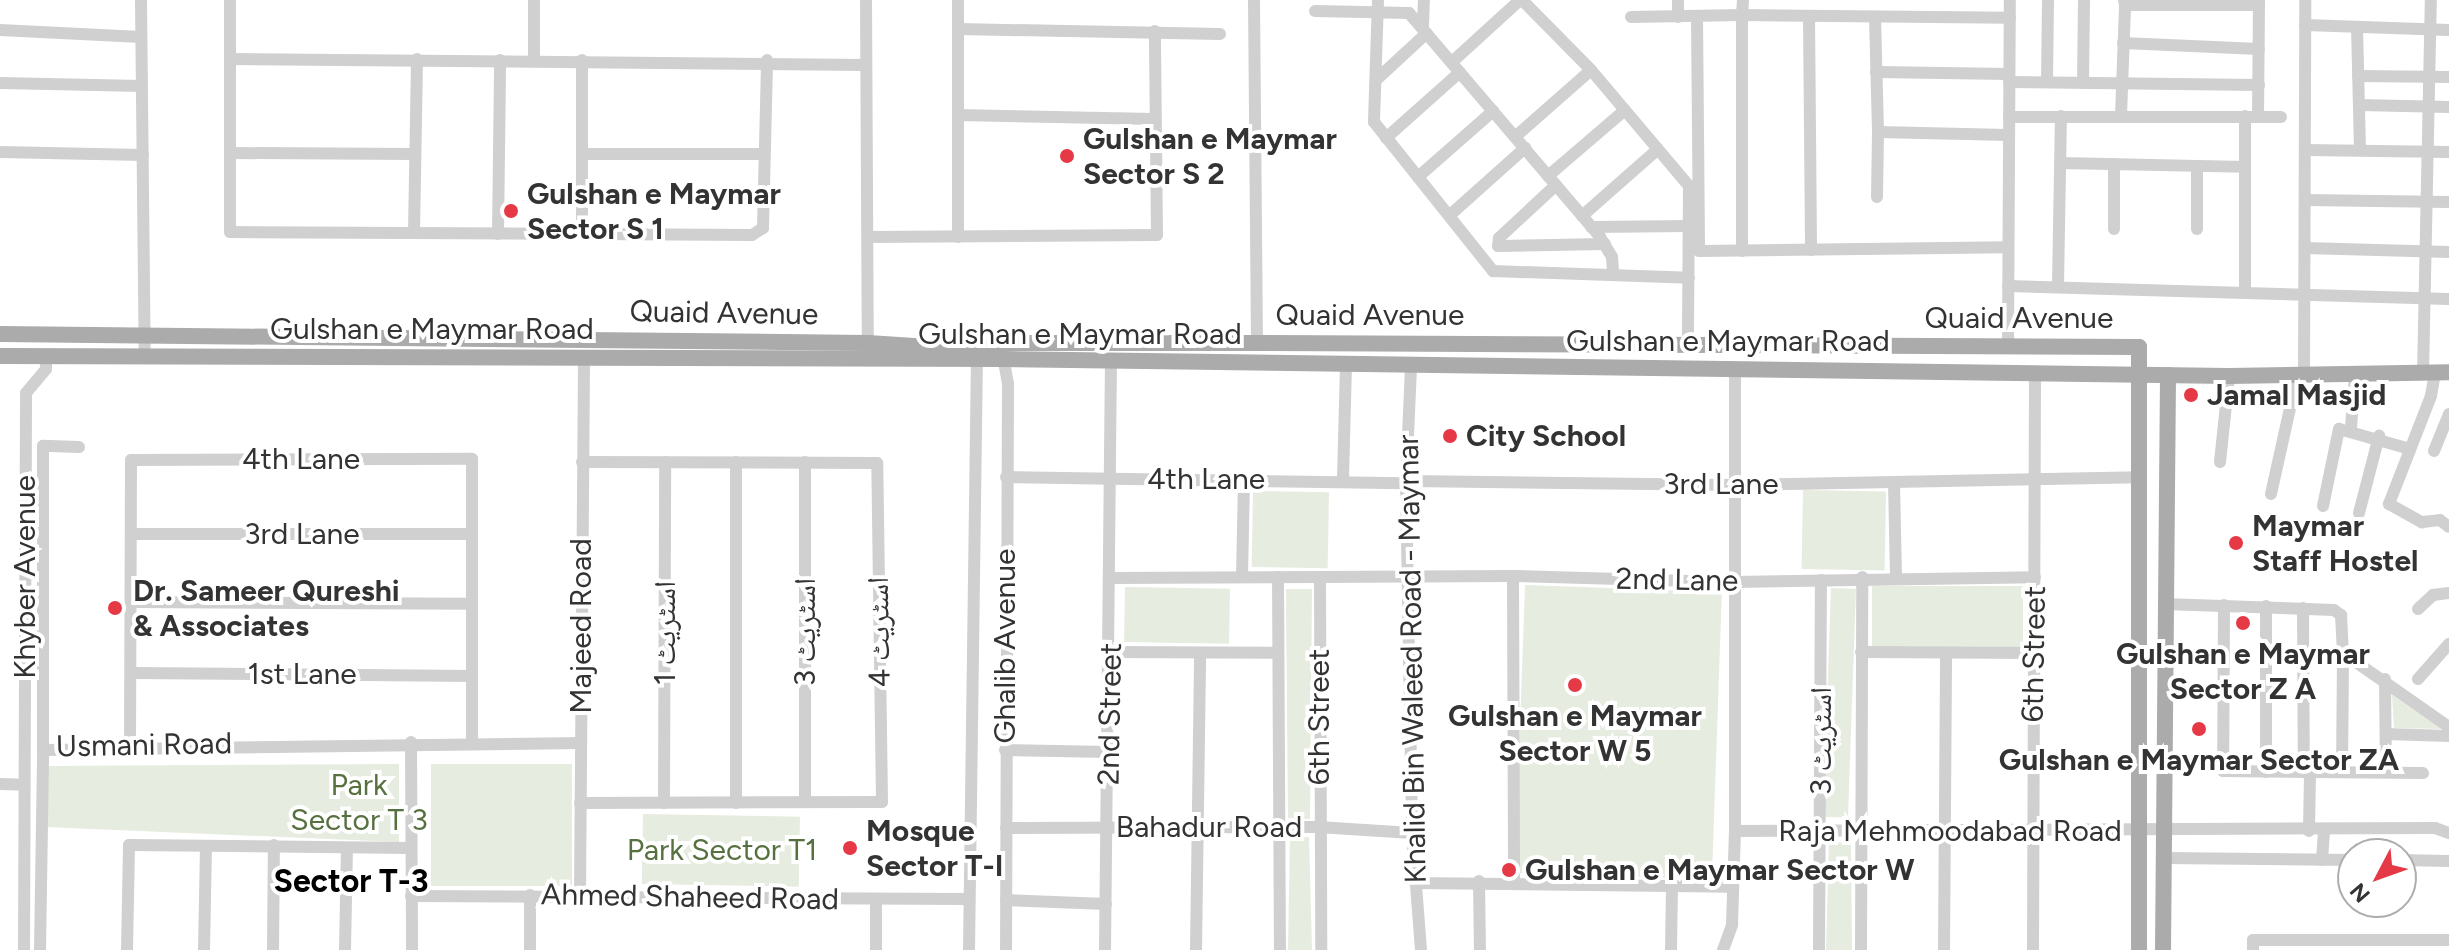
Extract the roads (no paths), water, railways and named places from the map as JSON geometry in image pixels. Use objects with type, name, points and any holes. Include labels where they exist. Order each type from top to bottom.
[{"type":"main road","name":"Quaid Avenue","points":[[0,334],[868,343],[977,356],[1002,351],[1257,343],[2139,347],[2139,950]]},
{"type":"main road","name":"Gulshan e Maymar Road","points":[[1002,351],[1111,361],[1411,367],[1735,368],[2300,377],[2435,373]]},
{"type":"main road","name":"Gulshan e Maymar Road","points":[[0,356],[977,356]]},
{"type":"main road","points":[[2163,950],[2168,375]]},
{"type":"street","points":[[141,0],[145,356]]},
{"type":"street","points":[[230,0],[230,232],[752,235],[763,228],[767,60]]},
{"type":"street","points":[[534,0],[534,60]]},
{"type":"street","points":[[866,0],[868,343]]},
{"type":"street","points":[[958,0],[958,237]]},
{"type":"street","points":[[1254,0],[1257,343]]},
{"type":"street","points":[[1376,80],[1425,30],[1424,0]]},
{"type":"street","points":[[1386,138],[1521,0],[1591,70],[1689,186],[1688,343]]},
{"type":"street","points":[[1678,0],[1678,17]]},
{"type":"street","points":[[1742,251],[1743,0]]},
{"type":"street","points":[[2008,346],[2010,0]]},
{"type":"street","points":[[2047,82],[2048,0]]},
{"type":"street","points":[[2083,83],[2084,0]]},
{"type":"street","points":[[2271,494],[2300,377],[2305,293],[2305,0]]},
{"type":"street","points":[[2431,0],[2428,299],[2435,373],[2389,504],[2422,522],[2440,520],[2449,527]]},
{"type":"street","points":[[2121,116],[2124,3],[2259,2],[2259,85],[2251,116],[2245,167],[2245,292]]},
{"type":"street","points":[[1378,5],[1372,115],[1386,138],[1493,271],[1689,278]]},
{"type":"street","points":[[1315,11],[1378,5],[1409,13],[1605,244],[1613,273]]},
{"type":"street","points":[[1697,16],[1699,251],[2008,247]]},
{"type":"street","points":[[1809,16],[1811,250]]},
{"type":"street","points":[[1631,17],[2010,18]]},
{"type":"street","points":[[1875,17],[1877,197]]},
{"type":"street","points":[[2305,25],[2449,30]]},
{"type":"street","points":[[2357,27],[2360,150]]},
{"type":"street","points":[[958,29],[1220,34]]},
{"type":"street","points":[[0,30],[141,37]]},
{"type":"street","points":[[868,237],[1157,235],[1155,31]]},
{"type":"street","points":[[2123,43],[2259,49]]},
{"type":"street","points":[[232,59],[767,60],[865,65]]},
{"type":"street","points":[[414,233],[417,59]]},
{"type":"street","points":[[498,234],[500,60]]},
{"type":"street","points":[[582,60],[582,234]]},
{"type":"street","points":[[1515,137],[1591,70]]},
{"type":"street","points":[[1876,72],[2047,82],[2259,85]]},
{"type":"street","points":[[2358,76],[2449,77]]},
{"type":"street","points":[[0,83],[142,86]]},
{"type":"street","points":[[2359,105],[2449,107]]},
{"type":"street","points":[[1605,244],[1498,246],[1499,238],[1552,181],[1625,110]]},
{"type":"street","points":[[1418,177],[1493,111]]},
{"type":"street","points":[[958,115],[1154,119]]},
{"type":"street","points":[[2058,285],[2061,116]]},
{"type":"street","points":[[2009,117],[2281,117]]},
{"type":"street","points":[[1878,132],[2009,135]]},
{"type":"street","points":[[1450,215],[1525,148]]},
{"type":"street","points":[[1582,216],[1658,149]]},
{"type":"street","points":[[2305,150],[2449,152]]},
{"type":"street","points":[[0,152],[143,155]]},
{"type":"street","points":[[231,153],[415,154]]},
{"type":"street","points":[[582,154],[764,154]]},
{"type":"street","points":[[2060,163],[2245,167]]},
{"type":"street","points":[[2114,164],[2114,229]]},
{"type":"street","points":[[2197,166],[2197,229]]},
{"type":"street","points":[[2305,200],[2449,202]]},
{"type":"street","points":[[1591,227],[1689,226]]},
{"type":"street","points":[[2305,248],[2449,252]]},
{"type":"street","points":[[2008,286],[2058,285],[2449,299]]},
{"type":"street","name":"Ghalib Avenue","points":[[1002,351],[1008,383],[1006,950]]},
{"type":"street","name":"Ghalib Avenue","points":[[969,950],[977,356]]},
{"type":"street","name":"Khyber Avenue","points":[[24,950],[26,393],[27,386],[46,369],[46,357]]},
{"type":"street","name":"Majeed Road","points":[[580,895],[584,358]]},
{"type":"street","points":[[1111,361],[1112,478]]},
{"type":"street","points":[[1343,479],[1346,364]]},
{"type":"street","name":"Khalid Bin Waleed Road - Maymar","points":[[1411,367],[1407,482],[1412,833],[1421,950]]},
{"type":"street","points":[[1723,950],[1732,925],[1735,831],[1735,368]]},
{"type":"street","name":"6th Street","points":[[2033,950],[2031,831],[2035,653],[2035,372]]},
{"type":"street","points":[[2351,428],[2355,375]]},
{"type":"street","points":[[2220,462],[2229,376]]},
{"type":"street","points":[[2434,451],[2449,414]]},
{"type":"street","points":[[2323,506],[2338,430],[2351,428],[2410,449]]},
{"type":"street","points":[[2359,513],[2379,436]]},
{"type":"street","name":"Usmani Road","points":[[79,447],[43,446],[43,750],[411,742],[581,743]]},
{"type":"street","name":"4th Lane","points":[[132,534],[131,460],[472,459],[472,534]]},
{"type":"street","points":[[582,462],[805,462]]},
{"type":"street","name":"اسٹریٹ 1","points":[[664,803],[665,462]]},
{"type":"street","points":[[736,462],[736,803]]},
{"type":"street","name":"اسٹریٹ 4","points":[[805,462],[877,463],[882,802],[805,802]]},
{"type":"street","name":"اسٹریٹ 3","points":[[805,462],[805,802]]},
{"type":"street","name":"4th Lane","points":[[1006,477],[1407,482]]},
{"type":"street","name":"3rd Lane","points":[[1407,482],[1734,485],[2140,477]]},
{"type":"street","name":"2nd Street","points":[[1105,950],[1112,478]]},
{"type":"street","points":[[1242,576],[1244,480]]},
{"type":"street","points":[[1894,482],[1896,578]]},
{"type":"street","points":[[130,746],[132,534]]},
{"type":"street","name":"3rd Lane","points":[[132,534],[472,534]]},
{"type":"street","points":[[472,534],[472,742]]},
{"type":"street","points":[[1111,578],[1242,576],[1320,579]]},
{"type":"street","points":[[1513,576],[1514,881]]},
{"type":"street","name":"2nd Lane","points":[[1320,579],[1513,576],[1733,582],[1862,577],[2035,577]]},
{"type":"street","points":[[1278,577],[1280,950]]},
{"type":"street","name":"اسٹریٹ 3","points":[[1861,950],[1862,577]]},
{"type":"street","name":"6th Street","points":[[1320,579],[1318,827],[1321,950]]},
{"type":"street","name":"اسٹریٹ 3","points":[[1819,950],[1821,580]]},
{"type":"street","points":[[2418,609],[2433,595],[2449,593]]},
{"type":"street","points":[[132,602],[472,604]]},
{"type":"street","points":[[2164,604],[2266,606],[2339,612],[2343,653],[2342,772]]},
{"type":"street","points":[[2224,605],[2223,771],[2423,773]]},
{"type":"street","points":[[2266,606],[2266,772]]},
{"type":"street","points":[[2303,608],[2309,831]]},
{"type":"street","points":[[2418,679],[2449,644]]},
{"type":"street","points":[[1111,652],[1277,653]]},
{"type":"street","points":[[1861,652],[1946,655],[2035,653]]},
{"type":"street","points":[[1196,950],[1200,653]]},
{"type":"street","points":[[2343,653],[2385,679],[2449,727]]},
{"type":"street","points":[[1944,950],[1942,833],[1946,655]]},
{"type":"street","name":"1st Lane","points":[[133,673],[472,676]]},
{"type":"street","points":[[2385,679],[2386,772]]},
{"type":"street","points":[[2386,734],[2449,736]]},
{"type":"street","points":[[411,742],[412,950]]},
{"type":"street","points":[[40,950],[43,750]]},
{"type":"street","points":[[1005,750],[1109,752]]},
{"type":"street","points":[[0,784],[24,785]]},
{"type":"street","points":[[580,803],[805,802]]},
{"type":"street","name":"Bahadur Road","points":[[1006,828],[1318,827],[1412,833]]},
{"type":"street","name":"Raja Mehmoodabad Road","points":[[1735,831],[1942,833],[2435,828],[2449,833]]},
{"type":"street","points":[[2322,860],[2324,830]]},
{"type":"street","points":[[127,950],[129,845],[410,848]]},
{"type":"street","points":[[273,950],[274,845]]},
{"type":"street","points":[[204,950],[206,846]]},
{"type":"street","points":[[345,950],[347,848]]},
{"type":"street","points":[[2163,858],[2337,860]]},
{"type":"street","points":[[2417,860],[2449,861]]},
{"type":"street","points":[[1479,881],[1480,950]]},
{"type":"street","points":[[1415,883],[1514,881],[1732,887]]},
{"type":"street","points":[[1671,950],[1672,883]]},
{"type":"street","points":[[530,895],[530,950]]},
{"type":"street","name":"Ahmed Shaheed Road","points":[[411,896],[969,899]]},
{"type":"street","points":[[876,900],[876,950]]},
{"type":"street","points":[[1006,900],[1106,904]]},
{"type":"street","points":[[2253,945],[2358,945],[2449,940]]},
{"type":"place","name":"Gulshan e Maymar Sector S 2","points":[[1067,156]]},
{"type":"place","name":"Gulshan e Maymar Sector S 1","points":[[511,211]]},
{"type":"place","name":"Jamal Masjid","points":[[2191,395]]},
{"type":"place","name":"City School","points":[[1450,436]]},
{"type":"place","name":"Maymar Staff Hostel","points":[[2236,543]]},
{"type":"place","name":"Dr. Sameer Qureshi & Associates","points":[[115,608]]},
{"type":"place","name":"Gulshan e Maymar Sector Z A","points":[[2243,623]]},
{"type":"place","name":"Gulshan e Maymar Sector W 5","points":[[1575,685]]},
{"type":"place","name":"Gulshan e Maymar Sector ZA","points":[[2199,729]]},
{"type":"place","name":"Mosque Sector T-I","points":[[850,848]]},
{"type":"place","name":"Gulshan e Maymar Sector W","points":[[1509,870]]},
{"type":"district","name":"Sector T-3","points":[[351,881]]},
{"type":"park label","name":"Park Sector T 3","points":[[359,802]]},
{"type":"park label","name":"Park Sector T1","points":[[722,850]]}]
